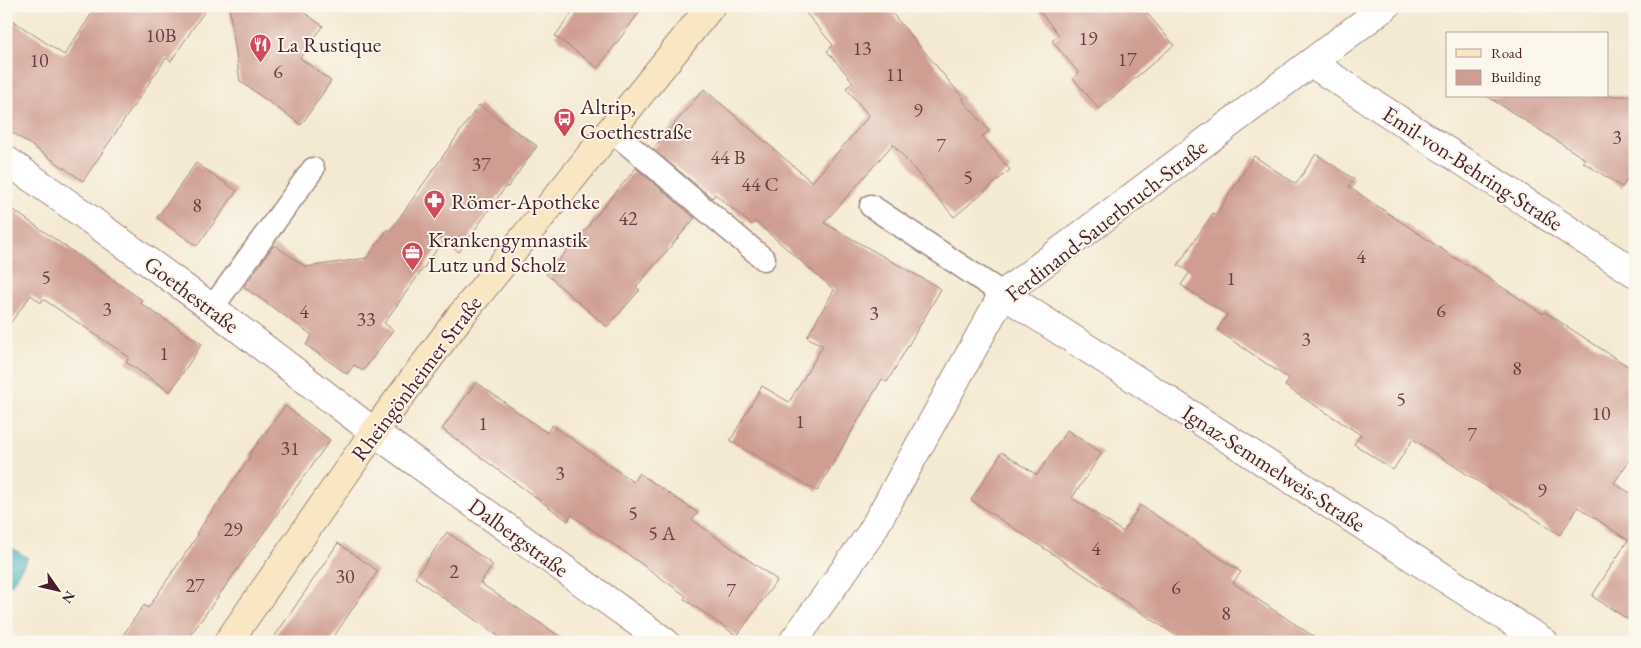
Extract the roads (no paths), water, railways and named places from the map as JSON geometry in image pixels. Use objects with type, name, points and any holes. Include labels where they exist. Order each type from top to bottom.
[{"type":"street","name":"Rheingönheimer Straße","points":[[228,642],[374,432],[458,318],[711,6]]},
{"type":"street","name":"Ferdinand-Sauerbruch-Straße","points":[[793,642],[871,533],[1003,294],[1386,6]]},
{"type":"street","name":"Emil-von-Behring-Straße","points":[[1311,63],[1635,273]]},
{"type":"street","name":"Goethestraße","points":[[6,160],[212,308],[374,432]]},
{"type":"street","name":"Ignaz-Semmelweis-Straße","points":[[1003,294],[1544,642]]},
{"type":"street","name":"Dalbergstraße","points":[[374,432],[665,642]]},
{"type":"lane","points":[[611,130],[764,259]]},
{"type":"lane","points":[[212,308],[313,169]]},
{"type":"lane","points":[[871,206],[1003,294]]},
{"type":"water","points":[[6,544],[28,558],[11,585],[6,582]]},
{"type":"place","name":"La Rustique","points":[[261,63]]},
{"type":"place","name":"Altrip, Goethestraße","points":[[564,138]]},
{"type":"place","name":"Römer-Apotheke","points":[[435,220]]},
{"type":"place","name":"Krankengymnastik Lutz und Scholz","points":[[412,271]]}]
